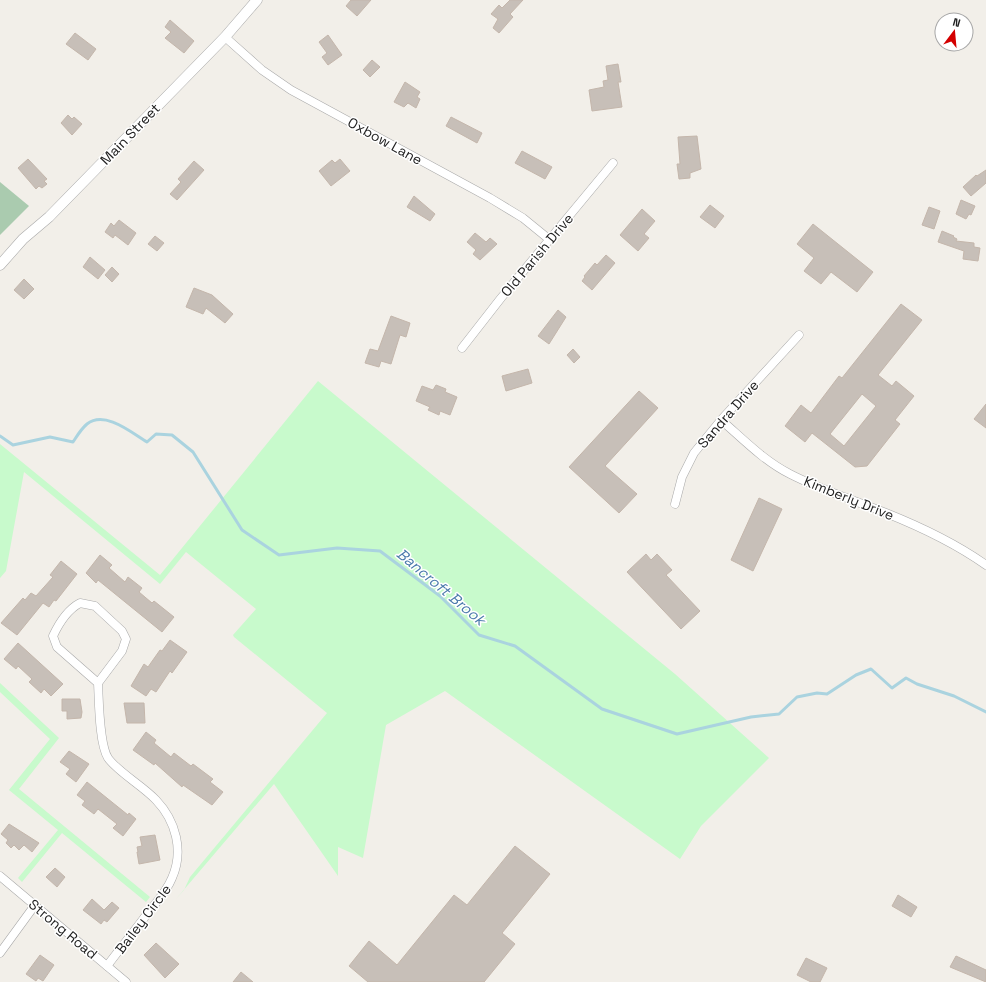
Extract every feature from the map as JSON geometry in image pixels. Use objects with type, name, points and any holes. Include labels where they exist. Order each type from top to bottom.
[{"type":"street","name":"Main Street","points":[[0,265],[225,37],[258,0]]},
{"type":"street","name":"Oxbow Lane","points":[[225,37],[262,70],[291,90],[490,198],[523,218],[550,240]]},
{"type":"street","name":"Old Parish Drive","points":[[462,348],[613,163]]},
{"type":"street","name":"Sandra Drive","points":[[675,504],[682,477],[694,453],[721,420],[799,335]]},
{"type":"street","name":"Kimberly Drive","points":[[721,420],[766,458],[789,474],[827,491],[886,513],[945,538],[986,564]]},
{"type":"street","points":[[80,603],[95,606],[122,631],[126,639],[122,651],[98,683],[57,647],[53,636],[58,624],[73,607],[80,603]]},
{"type":"street","name":"Bailey Circle","points":[[98,683],[103,744],[108,758],[156,800],[167,815],[175,831],[178,844],[178,858],[173,878],[163,894],[107,966]]},
{"type":"street","name":"Strong Road","points":[[0,876],[126,982]]},
{"type":"street","points":[[0,953],[35,906]]},
{"type":"green space","points":[[0,182],[29,206],[0,235]]},
{"type":"green space","points":[[318,381],[675,674],[769,758],[701,826],[680,859],[445,691],[386,725],[363,858],[338,847],[338,876],[274,784],[184,889],[190,877],[327,713],[234,637],[233,635],[256,609],[186,552],[160,584],[24,472],[6,571],[0,578],[0,444],[160,575]]},
{"type":"green space","points":[[0,683],[59,738],[19,789],[150,897],[146,902],[62,833],[22,882],[18,878],[58,830],[9,790],[50,739],[0,692]]},
{"type":"building","points":[[351,0],[371,0],[357,16],[346,6]]},
{"type":"building","points":[[510,0],[523,0],[510,14],[513,17],[499,33],[493,28],[498,19],[491,14],[499,5],[502,8]]},
{"type":"building","points":[[170,20],[194,41],[184,53],[165,38],[171,32],[165,27]]},
{"type":"building","points":[[75,33],[96,49],[88,60],[66,44]]},
{"type":"building","points":[[328,35],[342,55],[328,65],[322,57],[327,53],[319,42]]},
{"type":"building","points":[[372,60],[380,67],[370,77],[363,70]]},
{"type":"building","points":[[618,64],[621,82],[618,82],[622,107],[592,111],[589,90],[604,87],[603,81],[608,80],[606,66]]},
{"type":"building","points":[[405,82],[420,92],[417,97],[420,99],[416,108],[408,103],[404,107],[394,102]]},
{"type":"building","points":[[68,115],[72,119],[74,117],[82,124],[72,135],[61,123]]},
{"type":"building","points":[[451,117],[482,133],[477,143],[446,126]]},
{"type":"building","points":[[697,136],[701,169],[690,173],[690,178],[679,179],[677,164],[680,164],[678,137]]},
{"type":"building","points":[[522,151],[552,167],[545,179],[515,163]]},
{"type":"building","points":[[28,159],[47,179],[44,181],[47,184],[42,188],[39,186],[36,189],[18,168]]},
{"type":"building","points":[[340,159],[350,171],[331,186],[319,171],[332,160],[335,163]]},
{"type":"building","points":[[194,161],[204,170],[177,200],[170,194],[181,182],[178,179]]},
{"type":"building","points":[[986,170],[986,183],[971,196],[963,187],[976,175],[977,176]]},
{"type":"building","points":[[414,196],[435,214],[430,221],[407,207]]},
{"type":"building","points":[[961,200],[975,206],[971,215],[969,214],[966,219],[956,214]]},
{"type":"building","points":[[710,205],[724,216],[715,228],[700,217]]},
{"type":"building","points":[[929,207],[940,211],[934,229],[922,225]]},
{"type":"building","points":[[642,209],[655,221],[644,234],[649,238],[638,251],[620,235]]},
{"type":"building","points":[[119,220],[136,233],[128,245],[115,235],[113,238],[105,232],[111,223],[114,226]]},
{"type":"building","points":[[813,224],[873,272],[857,292],[831,272],[821,284],[804,271],[814,258],[797,244]]},
{"type":"building","points":[[942,231],[954,236],[953,237],[957,239],[956,241],[974,243],[974,247],[980,248],[978,261],[963,259],[964,251],[938,242]]},
{"type":"building","points":[[475,233],[486,242],[490,238],[497,244],[480,260],[473,254],[476,250],[467,242]]},
{"type":"building","points":[[155,236],[164,243],[157,251],[148,244]]},
{"type":"building","points":[[606,255],[615,263],[592,290],[582,281],[585,277],[584,276],[595,263],[597,265]]},
{"type":"building","points":[[90,257],[105,270],[98,279],[83,267]]},
{"type":"building","points":[[112,267],[119,274],[112,282],[105,275]]},
{"type":"building","points":[[24,279],[34,289],[24,299],[14,290]]},
{"type":"building","points":[[194,288],[212,295],[233,314],[225,323],[206,308],[203,314],[186,307]]},
{"type":"building","points":[[901,304],[922,320],[878,375],[892,386],[896,381],[914,396],[895,420],[900,424],[867,466],[855,467],[812,433],[805,442],[785,426],[801,405],[811,413],[839,376],[842,378]],"holes":[[[862,394],[876,406],[844,446],[830,434]]]},
{"type":"building","points":[[558,310],[566,317],[549,344],[538,336]]},
{"type":"building","points":[[391,316],[410,323],[406,337],[400,335],[391,364],[381,361],[379,367],[365,363],[370,349],[378,351]]},
{"type":"building","points":[[573,349],[580,357],[574,363],[567,355]]},
{"type":"building","points":[[528,369],[532,383],[506,391],[502,376]]},
{"type":"building","points":[[436,385],[446,389],[445,392],[457,397],[450,415],[440,411],[439,415],[428,410],[430,407],[416,401],[422,386],[433,390]]},
{"type":"building","points":[[639,391],[658,408],[605,466],[637,494],[619,513],[569,467]]},
{"type":"building","points":[[986,404],[986,428],[974,419]]},
{"type":"building","points":[[759,498],[782,509],[753,571],[731,560]]},
{"type":"building","points":[[646,554],[651,560],[657,554],[672,570],[666,575],[700,611],[681,629],[627,572]]},
{"type":"building","points":[[100,555],[112,565],[109,568],[125,582],[128,577],[142,588],[139,592],[152,603],[154,601],[174,617],[162,632],[98,580],[96,583],[86,573]]},
{"type":"building","points":[[61,561],[77,574],[56,601],[54,600],[49,607],[43,603],[17,635],[1,623],[23,598],[25,600],[31,593],[36,596],[53,577],[50,575]]},
{"type":"building","points":[[170,640],[187,652],[172,673],[170,671],[156,692],[151,689],[146,696],[131,686],[144,664],[148,667],[160,650],[162,651]]},
{"type":"building","points":[[18,643],[63,684],[51,696],[44,689],[41,693],[29,682],[32,679],[18,666],[16,669],[4,659]]},
{"type":"building","points":[[62,699],[80,699],[82,712],[81,718],[67,719],[67,711],[62,711]]},
{"type":"building","points":[[124,703],[144,703],[145,723],[127,723]]},
{"type":"building","points":[[146,732],[156,740],[154,743],[171,757],[174,753],[191,766],[193,764],[213,779],[210,782],[223,792],[212,805],[183,785],[182,787],[155,763],[154,765],[133,750]]},
{"type":"building","points":[[69,751],[89,764],[76,782],[66,774],[70,769],[60,762]]},
{"type":"building","points":[[87,782],[128,815],[129,813],[136,819],[123,836],[113,828],[117,824],[98,809],[94,814],[82,805],[85,801],[77,795]]},
{"type":"building","points":[[9,824],[39,843],[32,852],[24,845],[19,850],[14,845],[11,848],[6,843],[8,840],[1,834]]},
{"type":"building","points":[[155,835],[160,860],[139,864],[137,847],[142,846],[140,837]]},
{"type":"building","points":[[515,846],[550,874],[502,933],[515,944],[484,982],[368,982],[349,966],[369,941],[397,965],[454,895],[467,905]]},
{"type":"building","points":[[55,868],[65,877],[57,887],[46,877]]},
{"type":"building","points":[[898,895],[917,907],[911,917],[892,906]]},
{"type":"building","points":[[92,899],[104,910],[112,902],[119,908],[107,922],[104,920],[101,924],[83,910]]},
{"type":"building","points":[[156,943],[179,964],[165,978],[144,955]]},
{"type":"building","points":[[40,955],[54,965],[43,981],[38,978],[36,981],[26,974]]},
{"type":"building","points":[[956,956],[986,970],[986,982],[950,967]]},
{"type":"building","points":[[806,958],[827,968],[820,982],[811,982],[797,975]]},
{"type":"building","points":[[241,972],[253,982],[233,982]]},
{"type":"waterway","name":"Bancroft Brook","points":[[0,436],[13,445],[50,437],[73,442],[81,430],[94,420],[110,421],[118,424],[147,442],[156,434],[172,435],[193,452],[242,530],[279,555],[337,548],[380,551],[440,596],[479,635],[515,646],[602,709],[677,734],[751,717],[779,714],[797,697],[817,693],[827,694],[856,675],[871,669],[892,688],[906,678],[917,684],[954,696],[986,712]]}]
